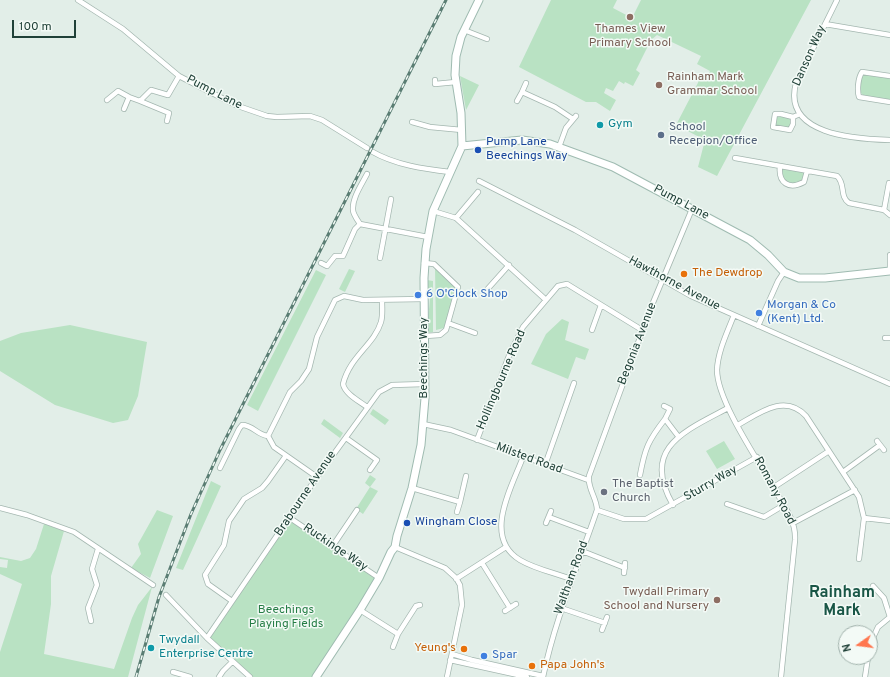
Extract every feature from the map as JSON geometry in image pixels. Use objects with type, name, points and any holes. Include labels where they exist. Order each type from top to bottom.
[{"type":"street","name":"Pump Lane","points":[[78,0],[123,29],[179,76],[252,112],[277,117],[310,116],[322,120],[380,156],[412,166],[450,172]]},
{"type":"street","name":"Beechings Way","points":[[316,677],[360,610],[379,578],[391,552],[396,547],[397,536],[412,488],[423,424],[426,384],[424,263],[433,211],[462,146],[461,113],[456,82],[456,56],[464,30],[479,0]]},
{"type":"street","name":"Danson Way","points":[[800,114],[795,99],[796,83],[837,0]]},
{"type":"street","points":[[825,24],[890,35]]},
{"type":"street","points":[[464,30],[487,39]]},
{"type":"street","points":[[890,76],[862,72],[860,76],[858,93],[859,97],[890,102]]},
{"type":"street","points":[[140,101],[152,90],[168,95],[179,76]]},
{"type":"street","points":[[435,80],[435,84],[456,82]]},
{"type":"street","points":[[517,101],[526,83]]},
{"type":"street","points":[[107,100],[118,91],[129,98],[169,113],[166,121]]},
{"type":"street","points":[[522,92],[555,107],[574,118],[565,131],[559,147]]},
{"type":"street","points":[[124,109],[129,98]]},
{"type":"street","points":[[793,118],[792,128],[790,130],[773,127],[773,116],[776,114],[793,118],[800,114],[808,123],[821,130],[871,139],[890,140]]},
{"type":"street","points":[[412,122],[430,127],[462,130]]},
{"type":"street","name":"Pump Lane","points":[[462,146],[530,140],[559,147],[613,167],[754,243],[777,263],[784,272],[799,278],[814,279],[890,271]]},
{"type":"street","points":[[735,158],[837,176],[842,185],[843,196],[849,203],[884,210],[890,215]]},
{"type":"street","points":[[780,166],[780,179],[783,183],[792,185],[799,185],[804,182],[807,171]]},
{"type":"street","points":[[367,174],[353,207],[353,212],[360,224],[428,237]]},
{"type":"street","name":"Hawthorne Avenue","points":[[479,181],[568,226],[689,295],[890,384]]},
{"type":"street","points":[[884,183],[890,183],[884,210]]},
{"type":"street","points":[[456,218],[484,184]]},
{"type":"street","points":[[380,258],[391,199]]},
{"type":"street","name":"Begonia Avenue","points":[[588,480],[642,330],[692,209]]},
{"type":"street","points":[[433,211],[456,218],[546,300]]},
{"type":"street","points":[[321,263],[327,266],[335,256],[343,256],[355,229],[360,224]]},
{"type":"street","points":[[890,255],[890,271]]},
{"type":"street","points":[[424,263],[434,264],[458,286],[444,333],[425,336]]},
{"type":"street","points":[[484,293],[509,265]]},
{"type":"street","points":[[758,326],[778,281],[784,272]]},
{"type":"street","name":"Hollingbourne Road","points":[[477,440],[510,353],[523,327],[558,286],[565,284],[642,330]]},
{"type":"street","points":[[268,436],[290,392],[301,381],[308,368],[318,335],[336,298],[344,296],[356,299],[382,300],[424,299]]},
{"type":"street","points":[[367,407],[348,392],[344,388],[343,384],[355,358],[376,333],[382,317],[382,300]]},
{"type":"street","points":[[592,330],[601,305]]},
{"type":"street","name":"Romany Road","points":[[734,315],[720,350],[717,370],[720,390],[728,408],[794,523],[795,540],[780,677]]},
{"type":"street","points":[[448,323],[475,333]]},
{"type":"street","points":[[545,465],[574,383]]},
{"type":"street","name":"Brabourne Avenue","points":[[207,638],[367,407],[384,388],[399,384],[426,384]]},
{"type":"street","points":[[738,425],[767,408],[777,405],[789,405],[801,411],[806,416],[860,497],[864,518],[859,559]]},
{"type":"street","points":[[640,475],[645,449],[670,409],[664,406]]},
{"type":"street","points":[[674,505],[664,485],[662,467],[664,456],[670,445],[678,436],[728,408]]},
{"type":"street","points":[[665,419],[678,436]]},
{"type":"street","name":"Milsted Road","points":[[423,424],[446,429],[588,480]]},
{"type":"street","points":[[220,468],[238,429],[242,425],[252,428],[260,435],[268,436]]},
{"type":"street","points":[[268,436],[274,447],[285,457],[317,478]]},
{"type":"street","points":[[346,438],[377,460]]},
{"type":"street","points":[[843,472],[878,443],[884,450]]},
{"type":"street","points":[[774,486],[829,451]]},
{"type":"street","points":[[370,470],[381,454]]},
{"type":"street","points":[[232,601],[208,584],[205,580],[205,575],[224,545],[229,521],[244,499],[262,488],[285,457]]},
{"type":"street","points":[[523,457],[501,516],[500,527],[506,547],[520,560],[571,579]]},
{"type":"street","name":"Sturry Way","points":[[597,510],[624,519],[638,520],[654,516],[757,457]]},
{"type":"street","points":[[457,512],[466,476]]},
{"type":"street","points":[[588,480],[597,504],[597,510]]},
{"type":"street","points":[[412,488],[460,502]]},
{"type":"street","points":[[794,523],[855,490]]},
{"type":"street","points":[[727,504],[764,517],[784,505]]},
{"type":"street","points":[[0,508],[58,525],[74,532],[152,585]]},
{"type":"street","points":[[332,547],[357,510]]},
{"type":"street","name":"Waltham Road","points":[[543,676],[548,651],[561,608],[597,510]]},
{"type":"street","points":[[546,523],[551,511]]},
{"type":"street","points":[[549,517],[589,532]]},
{"type":"street","name":"Ruckinge Way","points":[[290,518],[379,578]]},
{"type":"street","points":[[864,518],[890,521]]},
{"type":"street","points":[[396,547],[444,567],[456,579],[461,589],[462,602],[447,677]]},
{"type":"street","points":[[456,579],[506,547]]},
{"type":"street","points":[[91,621],[88,608],[97,585],[92,569],[98,549]]},
{"type":"street","points":[[582,551],[625,568]]},
{"type":"street","points":[[482,563],[510,608]]},
{"type":"street","points":[[873,586],[884,598],[890,617],[878,627]]},
{"type":"street","points":[[166,595],[207,638],[250,677]]},
{"type":"street","points":[[505,611],[516,604]]},
{"type":"street","points":[[393,647],[398,634],[416,606],[420,605]]},
{"type":"street","points":[[561,608],[605,623]]},
{"type":"street","points":[[360,610],[398,634]]},
{"type":"street","points":[[602,630],[607,617]]},
{"type":"street","points":[[452,654],[543,676]]},
{"type":"street","points":[[450,660],[527,677]]},
{"type":"street","points":[[219,677],[232,662]]},
{"type":"street","points":[[865,677],[867,665]]},
{"type":"street","points":[[173,672],[190,677]]},
{"type":"green space","name":"Rainham Mark Grammar School","points":[[551,0],[617,0],[613,8],[632,18],[641,0],[811,0],[717,176],[698,167],[705,140],[676,125],[702,75],[707,78],[710,71],[697,64],[701,56],[657,35],[651,40],[636,70],[640,73],[633,86],[619,81],[613,91],[606,88],[604,93],[616,100],[610,111],[596,102],[586,102],[519,67]]},
{"type":"green space","points":[[866,74],[890,78],[890,100],[864,96],[860,92],[861,77]]},
{"type":"green space","points":[[460,76],[479,85],[466,110]]},
{"type":"green space","points":[[776,115],[792,118],[789,129],[774,126]]},
{"type":"green space","points":[[780,166],[807,171],[804,182],[799,185],[783,183]]},
{"type":"green space","points":[[435,267],[439,270],[439,273],[453,284],[455,290],[450,312],[444,328],[436,330]]},
{"type":"green space","points":[[349,269],[355,271],[345,292],[339,289]]},
{"type":"green space","points":[[316,270],[326,275],[258,411],[247,405]]},
{"type":"green space","points":[[427,280],[433,281],[433,332],[427,333],[430,298],[428,297]]},
{"type":"green space","points":[[562,319],[569,322],[565,340],[589,349],[585,360],[576,357],[568,379],[531,364],[546,334]]},
{"type":"green space","points":[[70,325],[147,342],[138,396],[128,420],[113,423],[55,405],[0,371],[0,341],[21,333]]},
{"type":"green space","points":[[373,409],[389,420],[385,425],[370,414]]},
{"type":"green space","points":[[324,419],[343,433],[340,438],[321,424]]},
{"type":"green space","points":[[724,441],[735,459],[717,469],[706,451]]},
{"type":"green space","points":[[370,475],[376,479],[370,487],[365,483]]},
{"type":"green space","points":[[211,481],[221,486],[183,570],[176,568]]},
{"type":"green space","points":[[370,487],[378,491],[363,514],[356,509]]},
{"type":"green space","points":[[157,510],[173,516],[150,578],[131,568],[141,554],[138,544]]},
{"type":"green space","name":"Beechings Playing Fields","points":[[290,518],[379,578],[316,677],[250,677],[207,638]]},
{"type":"green space","points":[[44,524],[64,531],[51,576],[51,604],[44,654],[114,669],[138,605],[152,587],[128,677],[0,677],[0,652],[22,584],[0,574],[0,567],[7,568],[8,560],[0,559],[0,557],[21,561],[30,558],[36,549]]},
{"type":"railway","points":[[136,677],[159,597],[191,514],[220,450],[446,0]]},
{"type":"place","name":"Thames View Primary School","points":[[630,17]]},
{"type":"place","name":"Rainham Mark Grammar School","points":[[659,85]]},
{"type":"place","name":"Gym","points":[[600,125]]},
{"type":"place","name":"School Recepion/Office","points":[[661,135]]},
{"type":"place","name":"Pump Lane Beechings Way","points":[[478,150]]},
{"type":"place","name":"The Dewdrop","points":[[684,274]]},
{"type":"place","name":"6 O'Clock Shop","points":[[418,295]]},
{"type":"place","name":"Morgan & Co (Kent) Ltd.","points":[[759,313]]},
{"type":"place","name":"The Baptist Church","points":[[604,492]]},
{"type":"place","name":"Wingham Close","points":[[407,523]]},
{"type":"place","name":"Twydall Primary School and Nursery","points":[[717,600]]},
{"type":"place","name":"Twydall Enterprise Centre","points":[[151,648]]},
{"type":"place","name":"Yeung's","points":[[464,649]]},
{"type":"place","name":"Spar","points":[[484,656]]},
{"type":"place","name":"Papa John's","points":[[532,666]]},
{"type":"district","name":"Rainham Mark","points":[[842,603]]}]
